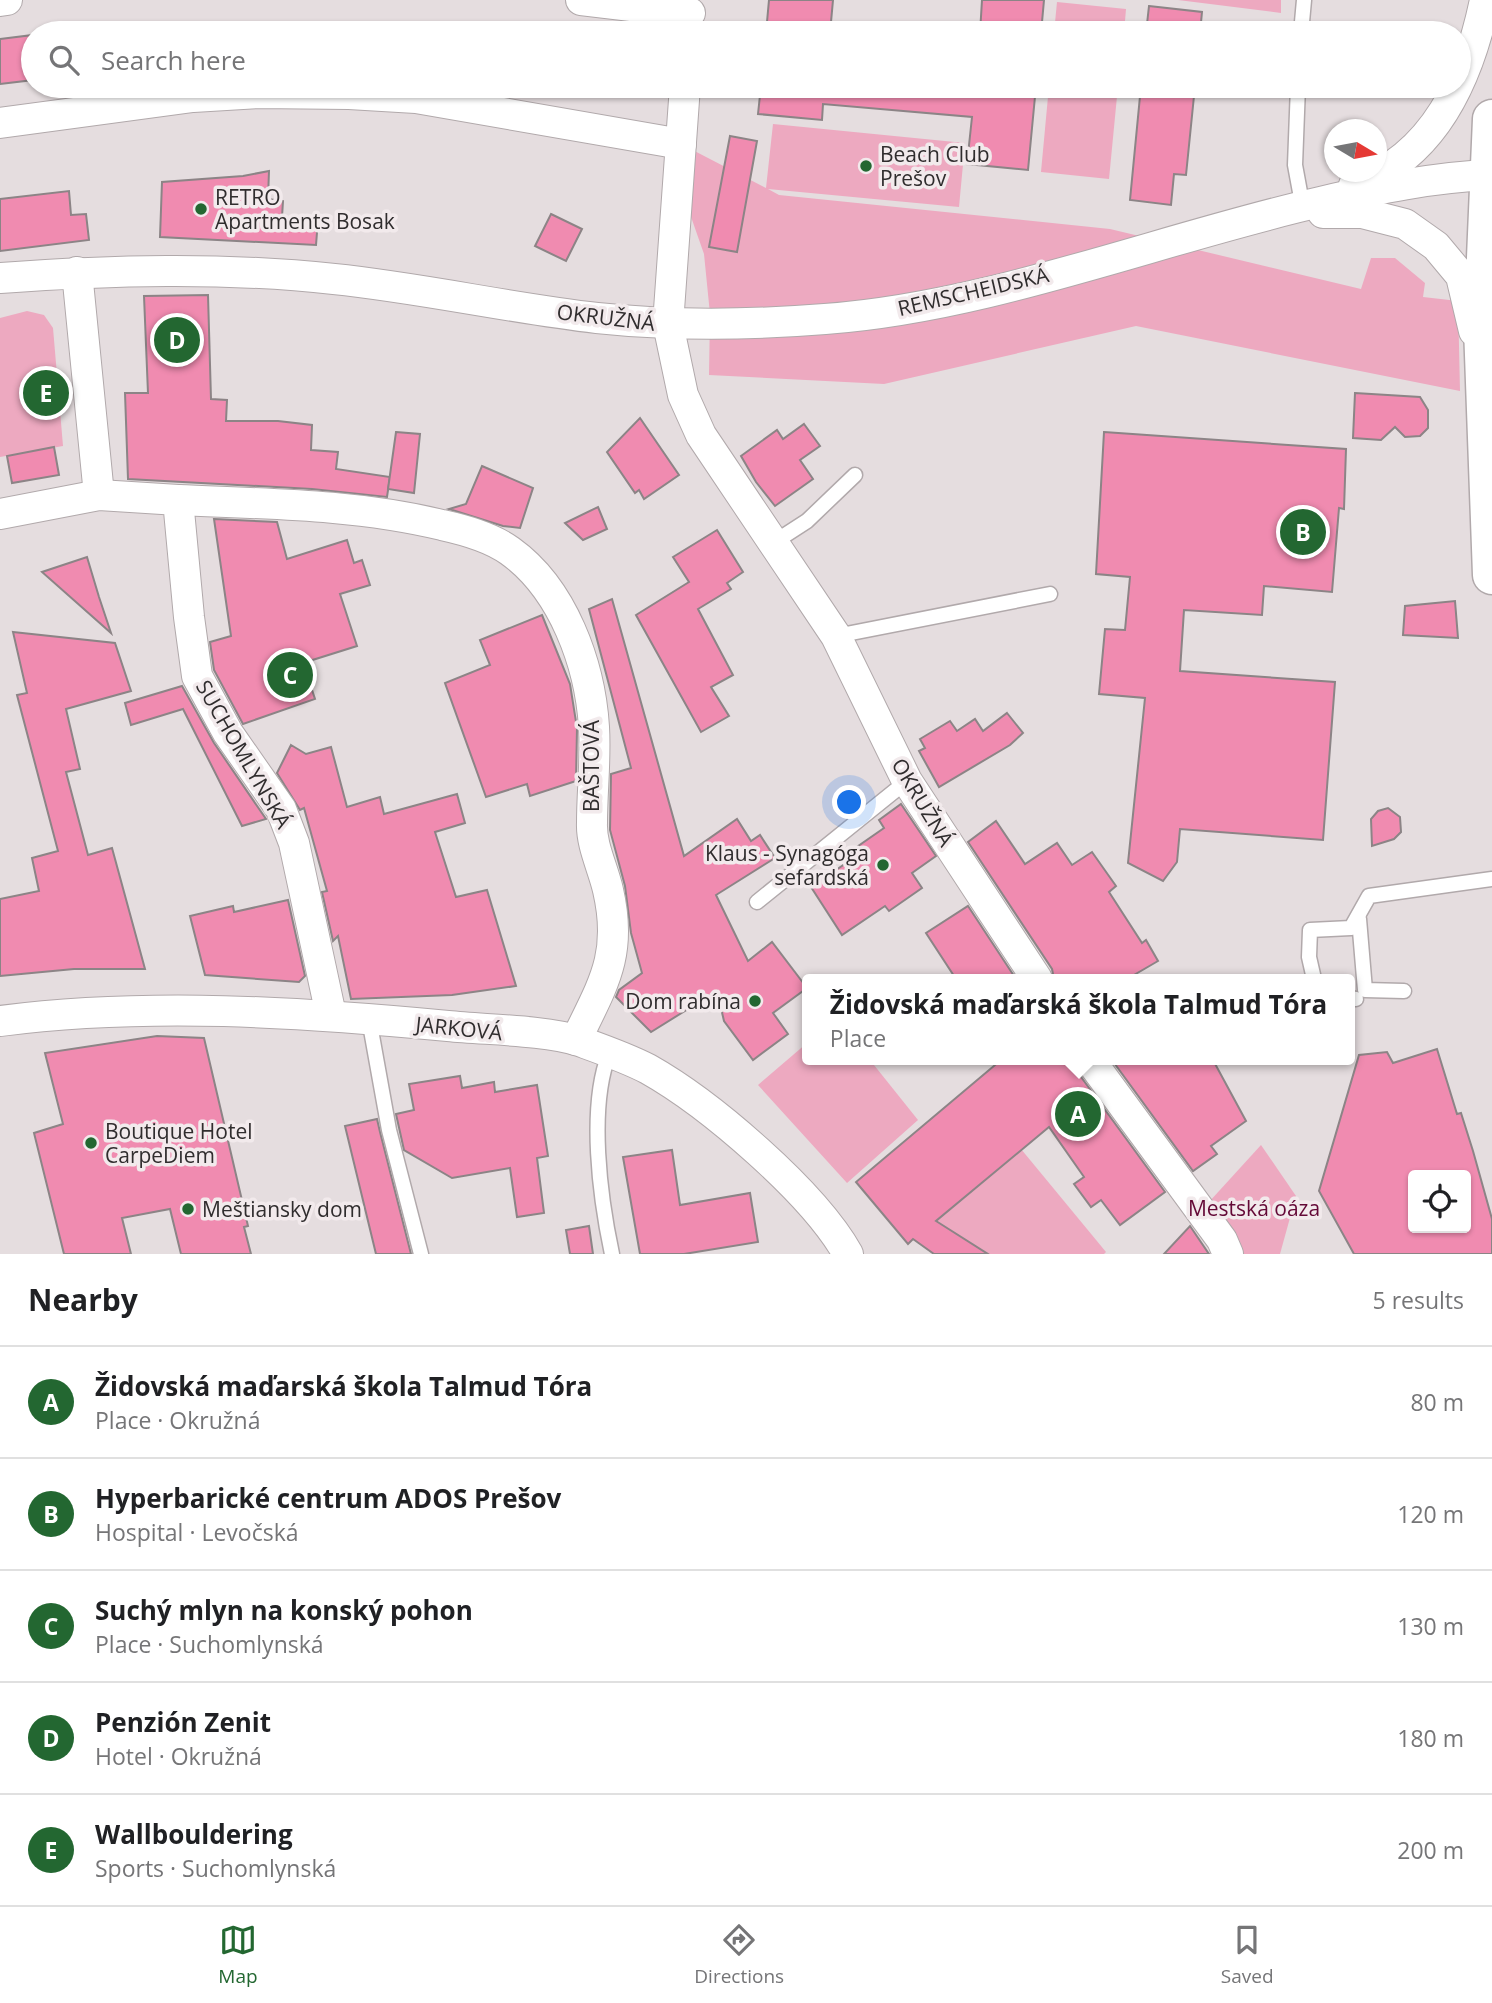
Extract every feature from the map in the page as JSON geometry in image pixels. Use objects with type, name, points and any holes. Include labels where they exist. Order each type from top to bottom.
[{"type":"main road","points":[[1492,119],[1483,327],[1492,575]]},
{"type":"street","points":[[0,1],[7,0]]},
{"type":"street","points":[[581,0],[640,4],[690,15]]},
{"type":"street","name":"REMSCHEIDSKÁ","points":[[1471,54],[1485,0]]},
{"type":"street","points":[[0,123],[186,98]]},
{"type":"street","points":[[416,98],[681,144]]},
{"type":"street","points":[[668,324],[684,98]]},
{"type":"street","name":"REMSCHEIDSKÁ","points":[[1271,214],[1370,179],[1418,146],[1444,114],[1453,98]]},
{"type":"street","name":"REMSCHEIDSKÁ","points":[[668,324],[764,324],[817,320],[937,303],[1271,214],[1438,178],[1490,176]]},
{"type":"street","name":"REMSCHEIDSKÁ","points":[[1271,214],[1362,213],[1405,224],[1436,246],[1461,276],[1470,306],[1485,386]]},
{"type":"street","name":"OKRUŽNÁ","points":[[0,278],[77,272],[208,270],[334,279],[597,318],[668,324],[683,396],[701,435],[836,636],[907,781],[1034,974]]},
{"type":"street","points":[[77,272],[99,495]]},
{"type":"street","points":[[0,514],[99,495],[178,500]]},
{"type":"street","name":"SUCHOMLYNSKÁ","points":[[178,500],[189,617],[198,676],[228,733],[281,809],[294,843],[331,1015]]},
{"type":"street","name":"BAŠTOVÁ","points":[[178,500],[341,507],[405,516],[469,531],[509,549],[540,576],[563,615],[584,671],[594,727],[592,831],[608,892],[614,929],[610,968],[576,1040]]},
{"type":"street","name":"JARKOVÁ","points":[[0,1021],[50,1014],[153,1009],[331,1015],[576,1040],[646,1069],[676,1087],[793,1183],[851,1252]]},
{"type":"street","points":[[1094,1065],[1222,1240],[1228,1254]]},
{"type":"lane","points":[[1302,21],[1304,0]]},
{"type":"lane","points":[[1298,98],[1295,177],[1303,203]]},
{"type":"lane","points":[[774,543],[807,521],[855,475]]},
{"type":"lane","points":[[836,636],[1050,594]]},
{"type":"lane","points":[[757,902],[907,781]]},
{"type":"lane","points":[[1313,974],[1310,930],[1351,928],[1359,919],[1369,896],[1492,879]]},
{"type":"lane","points":[[1359,919],[1365,990],[1404,991]]},
{"type":"lane","points":[[369,1019],[389,1130],[421,1254]]},
{"type":"lane","points":[[609,1054],[601,1076],[600,1158],[612,1254]]},
{"type":"green space","points":[[1178,0],[1281,0],[1281,13]]},
{"type":"green space","points":[[1057,2],[1126,9],[1125,21],[1055,21]]},
{"type":"green space","points":[[1048,98],[1117,98],[1109,179],[1041,172]]},
{"type":"green space","points":[[773,124],[965,143],[959,207],[768,189],[779,195],[1110,229],[1361,289],[1371,258],[1395,258],[1425,283],[1423,297],[1458,301],[1460,391],[1136,326],[884,384],[709,375],[710,314],[704,254],[676,174],[681,144],[766,188]]},
{"type":"green space","points":[[27,311],[44,315],[53,328],[63,446],[0,457],[0,318]]},
{"type":"green space","points":[[802,1047],[802,1065],[874,1065],[918,1120],[847,1183],[758,1085]]},
{"type":"green space","name":"Mestská oáza","points":[[1261,1145],[1296,1196],[1280,1254],[1236,1254],[1209,1202]]},
{"type":"green space","points":[[1021,1149],[1106,1252],[1104,1254],[986,1254],[933,1223]]},
{"type":"building","points":[[769,0],[833,0],[831,21],[767,21]]},
{"type":"building","points":[[982,0],[1044,0],[1042,21],[981,21]]},
{"type":"building","points":[[1149,6],[1202,12],[1201,21],[1147,21]]},
{"type":"building","points":[[21,36],[21,81],[0,84],[0,39]]},
{"type":"building","points":[[760,98],[1035,98],[1028,170],[967,164],[972,117],[823,104],[822,120],[758,114]]},
{"type":"building","points":[[1140,98],[1194,98],[1186,175],[1174,174],[1171,205],[1130,200]]},
{"type":"building","points":[[730,136],[757,141],[737,252],[709,247]]},
{"type":"building","points":[[269,171],[268,199],[283,201],[282,217],[318,220],[316,245],[160,237],[162,182],[243,176]]},
{"type":"building","points":[[69,191],[71,215],[86,214],[89,240],[0,251],[0,199]]},
{"type":"building","points":[[551,214],[582,229],[566,261],[535,246]]},
{"type":"building","points":[[208,295],[211,399],[227,400],[226,421],[278,421],[312,425],[311,450],[338,452],[336,469],[390,477],[387,497],[312,489],[128,479],[125,393],[148,393],[144,296]]},
{"type":"building","points":[[1355,393],[1420,397],[1428,410],[1428,428],[1420,436],[1405,437],[1395,427],[1381,440],[1353,438]]},
{"type":"building","points":[[640,418],[679,475],[644,499],[639,490],[635,493],[607,452]]},
{"type":"building","points":[[804,424],[820,446],[800,460],[813,479],[775,506],[756,482],[741,456],[777,430],[783,439]]},
{"type":"building","points":[[396,432],[420,434],[414,493],[388,489]]},
{"type":"building","points":[[1104,432],[1346,449],[1344,509],[1339,508],[1332,592],[1264,586],[1262,615],[1184,610],[1180,671],[1335,682],[1323,840],[1180,829],[1177,862],[1163,881],[1128,863],[1145,698],[1099,694],[1105,629],[1125,630],[1130,577],[1096,574]]},
{"type":"building","points":[[54,447],[59,475],[12,483],[7,456]]},
{"type":"building","points":[[482,466],[533,488],[520,528],[503,526],[449,509],[466,504]]},
{"type":"building","points":[[598,507],[607,529],[583,540],[565,523]]},
{"type":"building","points":[[214,519],[277,522],[287,559],[347,540],[354,563],[362,560],[370,585],[340,594],[357,646],[303,663],[315,699],[243,724],[214,670],[210,642],[231,636]]},
{"type":"building","points":[[717,530],[743,572],[727,583],[731,589],[698,609],[733,675],[711,687],[729,716],[701,732],[636,615],[689,582],[673,557]]},
{"type":"building","points":[[87,557],[99,597],[111,633],[42,572]]},
{"type":"building","points":[[612,599],[684,856],[737,819],[751,841],[760,835],[775,858],[716,895],[748,961],[772,942],[802,981],[802,992],[773,1013],[788,1034],[753,1060],[724,1021],[717,991],[651,1032],[616,997],[619,990],[642,973],[631,933],[625,886],[610,830],[611,774],[631,768],[589,609]]},
{"type":"building","points":[[1455,601],[1458,638],[1403,635],[1405,606]]},
{"type":"building","points":[[542,615],[570,684],[577,728],[576,781],[530,796],[527,784],[486,797],[445,683],[490,665],[480,640]]},
{"type":"building","points":[[13,632],[115,643],[131,691],[66,709],[80,769],[66,772],[88,855],[112,848],[145,969],[74,969],[0,976],[0,899],[39,891],[32,858],[58,851],[17,695],[27,693]]},
{"type":"building","points":[[182,686],[214,743],[266,819],[242,826],[183,709],[131,725],[125,703]]},
{"type":"building","points":[[1007,713],[1023,733],[1010,745],[939,787],[919,751],[925,748],[920,739],[950,721],[957,731],[975,719],[983,731]]},
{"type":"building","points":[[291,745],[306,754],[331,747],[347,807],[380,797],[384,814],[457,794],[465,823],[435,832],[456,897],[487,890],[516,986],[452,995],[351,999],[338,936],[333,941],[322,892],[327,891],[304,808],[300,810],[277,773]]},
{"type":"building","name":"Klaus - Synagóga sefardská","points":[[901,804],[936,856],[912,873],[922,888],[889,911],[885,906],[842,935],[811,887],[855,857],[851,851],[884,828],[879,820]]},
{"type":"building","points":[[1388,808],[1400,817],[1401,832],[1394,839],[1372,846],[1371,819],[1378,811]]},
{"type":"building","points":[[996,821],[1025,864],[1057,843],[1072,865],[1092,852],[1116,886],[1109,892],[1142,943],[1146,940],[1158,961],[1136,974],[1053,974],[968,842]]},
{"type":"building","points":[[288,900],[305,976],[299,982],[205,975],[190,916],[233,906],[234,912]]},
{"type":"building","points":[[968,906],[1013,974],[953,974],[926,933]]},
{"type":"building","points":[[157,1036],[204,1038],[248,1226],[244,1227],[251,1254],[181,1254],[170,1209],[122,1218],[131,1254],[64,1254],[34,1133],[63,1124],[45,1053]]},
{"type":"building","points":[[1437,1049],[1457,1114],[1461,1113],[1492,1219],[1492,1254],[1354,1254],[1319,1191],[1359,1055],[1387,1052],[1393,1063]]},
{"type":"building","points":[[995,1065],[1074,1065],[1165,1192],[1120,1225],[1101,1200],[1091,1207],[1074,1184],[1084,1177],[1049,1127],[936,1221],[988,1254],[934,1254],[913,1239],[908,1244],[856,1182]]},
{"type":"building","points":[[1116,1065],[1216,1065],[1246,1121],[1211,1146],[1217,1154],[1193,1171]]},
{"type":"building","points":[[460,1076],[462,1088],[494,1082],[495,1092],[537,1085],[548,1156],[537,1158],[544,1213],[517,1217],[510,1168],[452,1178],[404,1150],[396,1114],[414,1110],[409,1084]]},
{"type":"building","points":[[377,1119],[411,1254],[376,1254],[345,1126]]},
{"type":"building","points":[[672,1150],[680,1205],[750,1193],[758,1242],[684,1254],[640,1254],[623,1157]]},
{"type":"building","points":[[589,1226],[593,1254],[570,1254],[566,1230]]},
{"type":"building","points":[[1190,1226],[1209,1254],[1164,1254]]},
{"type":"place","name":"Beach Club Prešov","points":[[866,166]]},
{"type":"place","name":"RETRO Apartments Bosak","points":[[201,209]]},
{"type":"place","name":"Penzión Zenit","points":[[177,340]]},
{"type":"place","name":"Wallbouldering","points":[[46,393]]},
{"type":"place","name":"Hyperbarické centrum ADOS Prešov","points":[[1303,532]]},
{"type":"place","name":"Suchý mlyn na konský pohon","points":[[290,675]]},
{"type":"place","name":"Klaus - Synagóga sefardská","points":[[883,865]]},
{"type":"place","name":"Dom rabína","points":[[755,1001]]},
{"type":"place","name":"Židovská maďarská škola Talmud Tóra","points":[[1078,1114]]},
{"type":"place","name":"Boutique Hotel CarpeDiem","points":[[91,1143]]},
{"type":"place","name":"Meštiansky dom","points":[[188,1209]]}]
